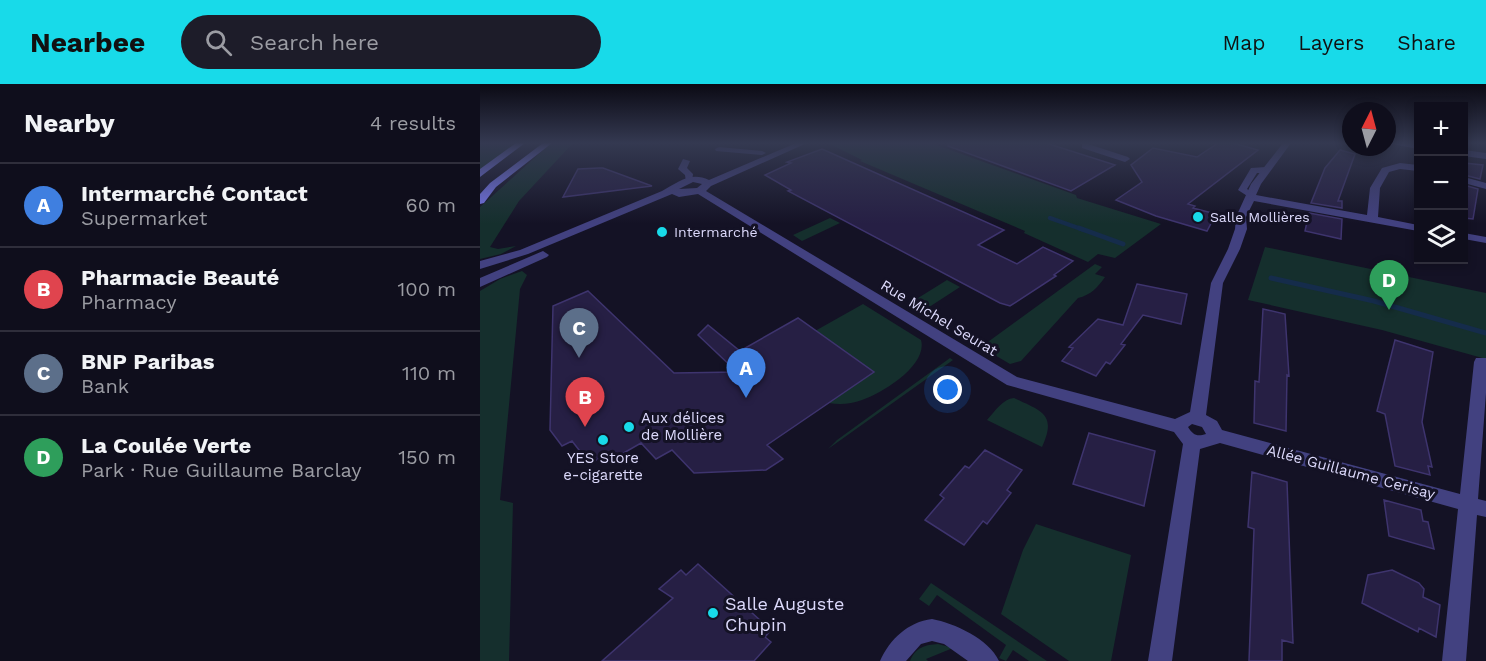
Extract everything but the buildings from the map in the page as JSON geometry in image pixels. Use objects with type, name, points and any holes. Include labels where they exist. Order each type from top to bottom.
[{"type":"main road","points":[[480,201],[494,185],[513,170]]},
{"type":"street","points":[[480,283],[684,194],[728,170]]},
{"type":"street","points":[[480,266],[524,252],[673,190],[677,184],[699,184],[735,170]]},
{"type":"street","points":[[1160,661],[1186,434],[1185,420],[1197,418],[1217,283],[1234,249],[1241,229],[1241,217],[1266,170]]},
{"type":"street","points":[[1372,219],[1375,188],[1385,170]]},
{"type":"street","points":[[1468,181],[1486,186]]},
{"type":"street","name":"Rue Michel Seurat","points":[[699,184],[1012,381],[1186,434]]},
{"type":"street","points":[[673,190],[684,194]]},
{"type":"street","points":[[1251,196],[1414,227]]},
{"type":"street","points":[[1468,238],[1486,242]]},
{"type":"street","points":[[1454,661],[1477,506],[1482,412],[1481,362]]},
{"type":"street","name":"Allée Guillaume Cerisay","points":[[1197,418],[1210,424],[1215,435],[1477,506]]},
{"type":"street","points":[[1186,434],[1210,442],[1215,435]]},
{"type":"street","points":[[892,661],[911,637],[927,630],[943,632],[987,661]]},
{"type":"lane","points":[[684,170],[699,184]]},
{"type":"green space","points":[[521,170],[548,170],[519,201],[490,247],[498,249],[516,246],[501,254],[480,259],[480,207]]},
{"type":"green space","points":[[881,170],[1006,170],[1076,195],[1077,198],[1161,224],[1115,258],[1098,254],[1088,262],[1024,233],[1025,231]]},
{"type":"green space","points":[[830,218],[840,223],[802,241],[793,235]]},
{"type":"green space","points":[[1265,247],[1486,293],[1486,359],[1382,330],[1248,300]]},
{"type":"green space","points":[[1095,264],[1102,267],[1095,274],[1105,277],[1102,281],[1090,293],[1078,298],[1021,361],[1010,364],[981,347]]},
{"type":"green space","points":[[522,271],[527,275],[520,289],[500,500],[513,503],[509,661],[480,661],[480,291],[500,279]]},
{"type":"green space","points":[[947,280],[960,287],[923,311],[910,303]]},
{"type":"green space","points":[[863,304],[921,340],[918,359],[892,385],[871,396],[854,402],[829,403],[874,372],[815,331]]},
{"type":"green space","points":[[950,358],[953,360],[828,449],[837,440]]},
{"type":"green space","points":[[1014,398],[1032,406],[1047,420],[1048,427],[1042,447],[987,420],[1003,403]]},
{"type":"green space","points":[[1036,524],[1131,555],[1111,661],[1069,661],[1001,614],[1023,550]]},
{"type":"green space","points":[[931,583],[1047,661],[1029,661],[1013,650],[1006,661],[999,658],[1006,645],[937,595],[929,606],[919,599]]},
{"type":"green space","points":[[938,644],[953,648],[926,659],[928,661],[910,661],[921,648]]},
{"type":"waterway","points":[[1050,218],[1084,230]]},
{"type":"waterway","points":[[1079,228],[1123,244]]},
{"type":"waterway","points":[[1271,278],[1374,301],[1486,333]]},
{"type":"place","name":"Salle Mollières","points":[[1198,217]]},
{"type":"place","name":"Intermarché","points":[[662,232]]},
{"type":"place","name":"La Coulée Verte","points":[[1389,310]]},
{"type":"place","name":"BNP Paribas","points":[[579,358]]},
{"type":"place","name":"Intermarché Contact","points":[[746,398]]},
{"type":"place","name":"Pharmacie Beauté","points":[[585,427]]},
{"type":"place","name":"Aux délices de Mollière","points":[[629,427]]},
{"type":"place","name":"YES Store e-cigarette","points":[[603,440]]},
{"type":"place","name":"Salle Auguste Chupin","points":[[713,613]]}]
